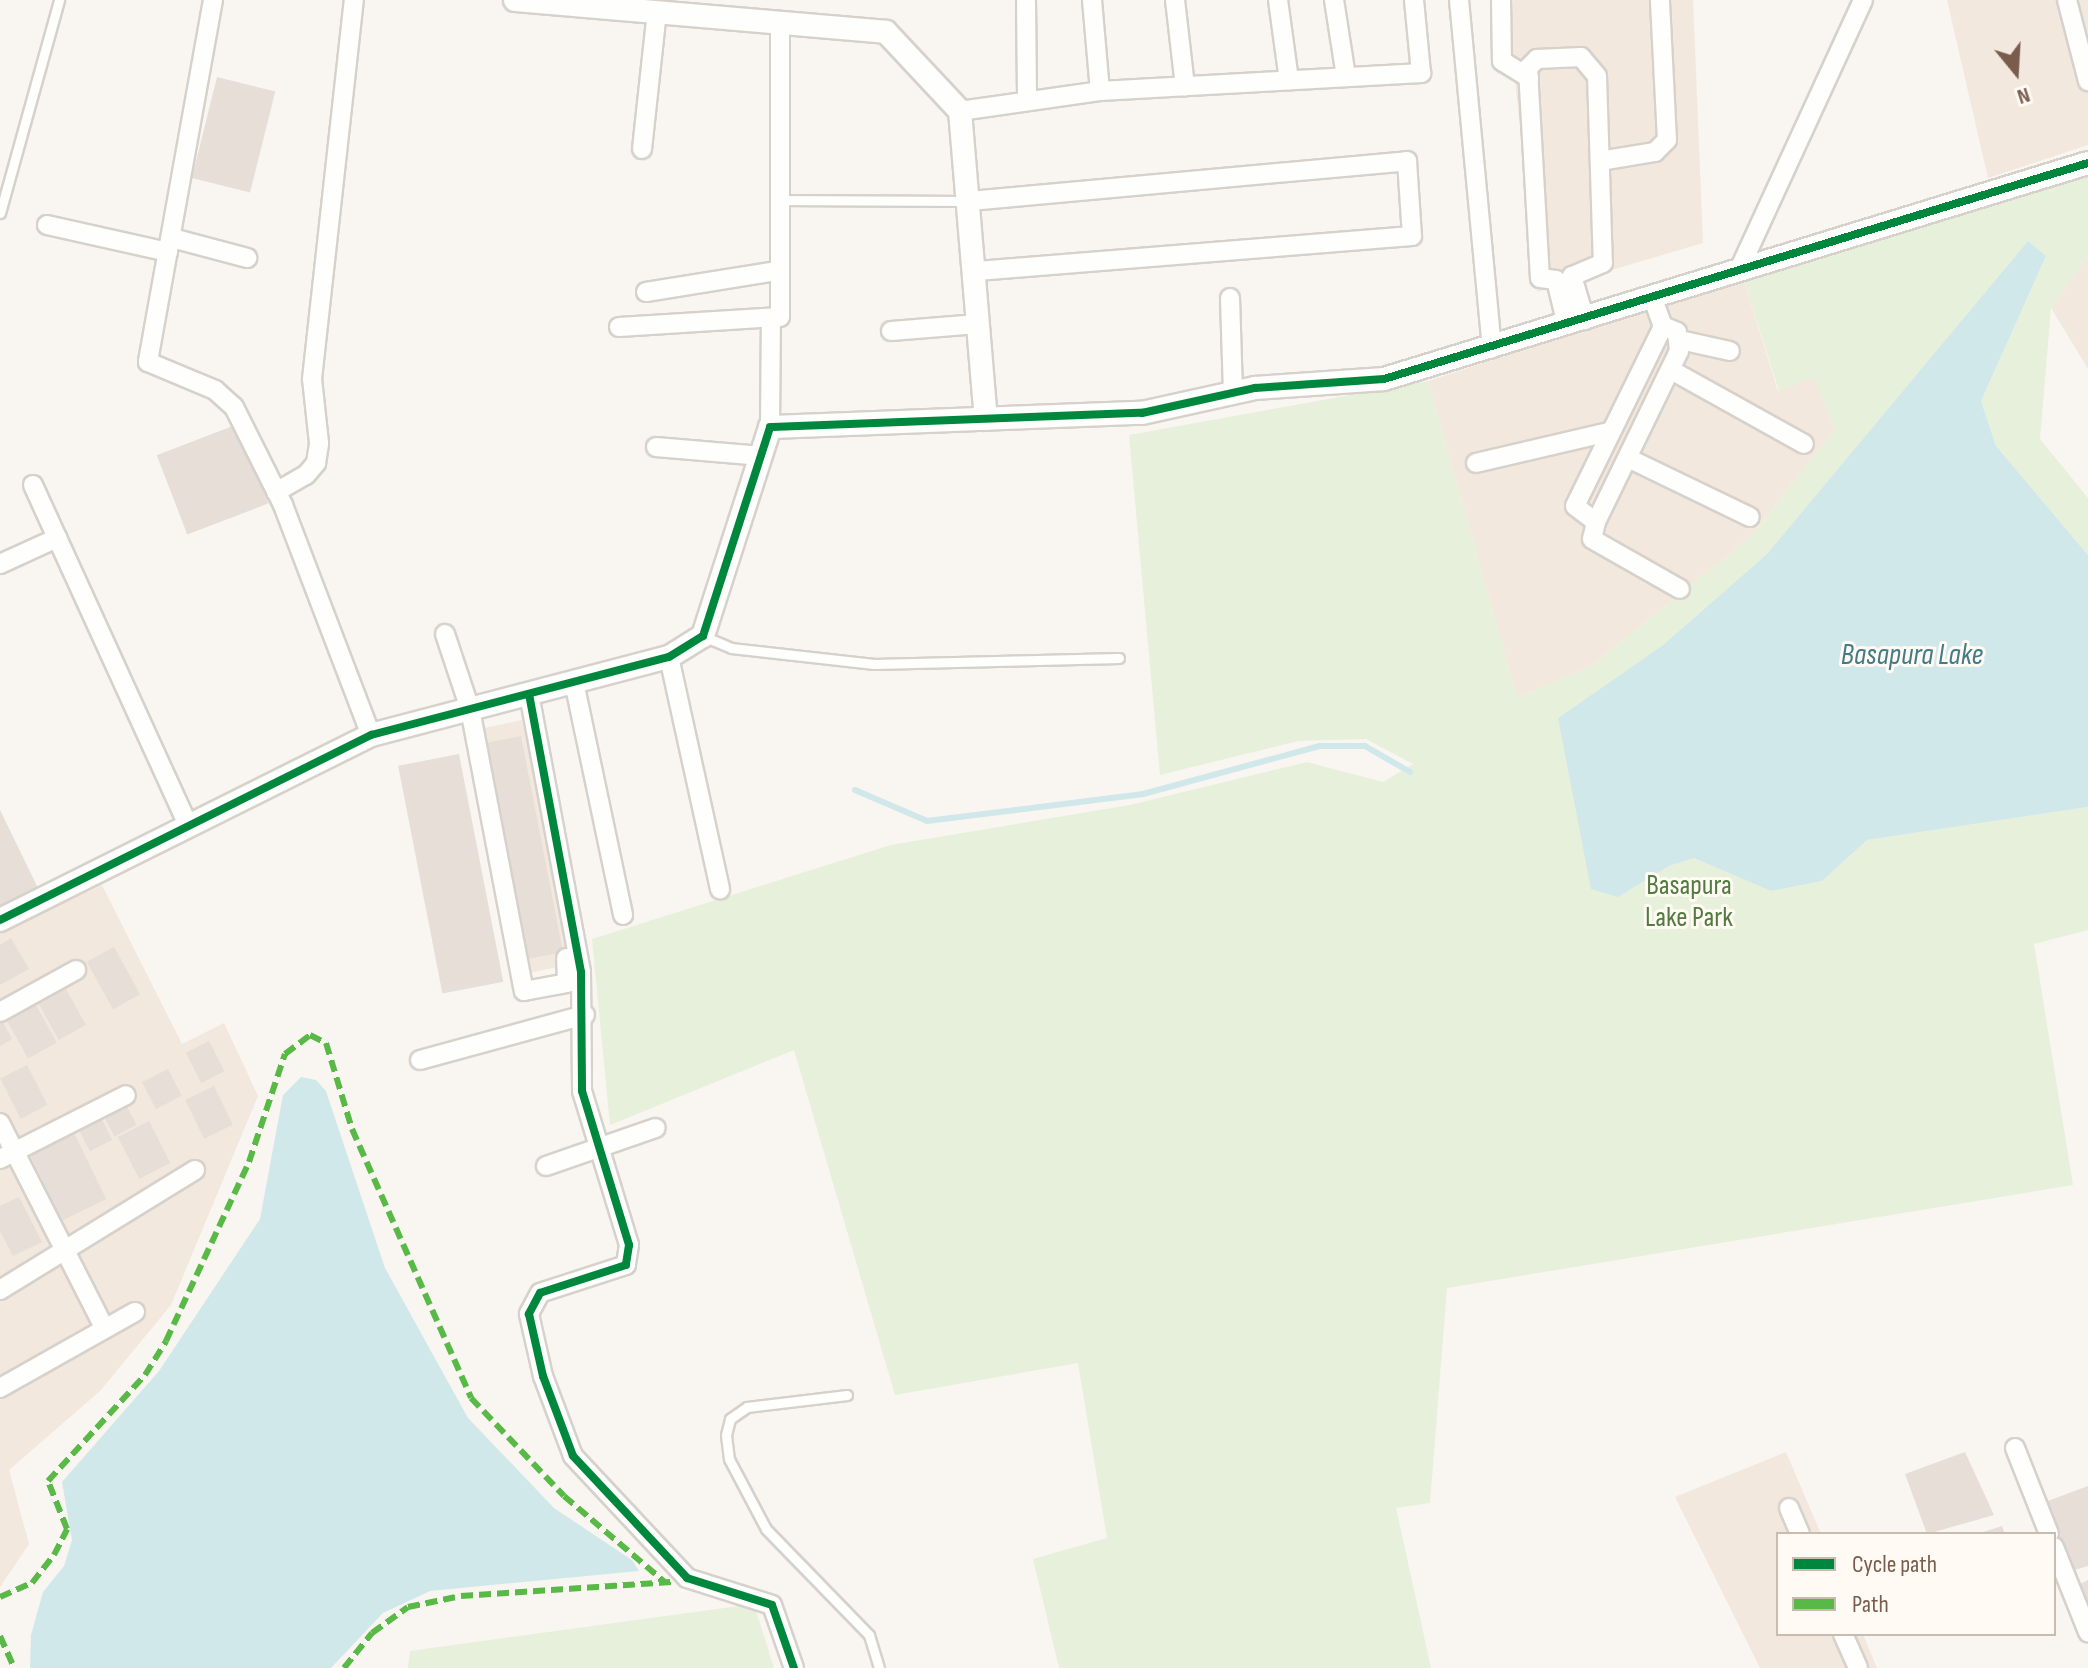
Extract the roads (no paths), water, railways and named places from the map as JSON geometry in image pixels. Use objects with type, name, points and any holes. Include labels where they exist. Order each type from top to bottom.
[{"type":"street","points":[[213,0],[148,362],[223,396],[276,492],[371,735]]},
{"type":"street","points":[[276,492],[306,475],[316,463],[319,443],[312,379],[354,0]]},
{"type":"street","points":[[515,0],[657,12],[697,8],[780,23],[886,32],[960,111],[986,419]]},
{"type":"street","points":[[1026,0],[1027,100]]},
{"type":"street","points":[[1092,0],[1100,91]]},
{"type":"street","points":[[1175,0],[1185,86]]},
{"type":"street","points":[[1278,0],[1289,80]]},
{"type":"street","points":[[1334,0],[1346,77]]},
{"type":"street","points":[[960,111],[1100,91],[1421,73],[1414,0]]},
{"type":"street","points":[[1459,0],[1492,348]]},
{"type":"street","points":[[1501,0],[1502,61],[1529,78]]},
{"type":"street","points":[[1600,161],[1655,152],[1667,140],[1660,0]]},
{"type":"street","points":[[1738,272],[1863,0]]},
{"type":"street","points":[[2067,0],[2088,81]]},
{"type":"street","points":[[642,149],[657,12]]},
{"type":"street","points":[[619,327],[771,320],[782,309],[777,271],[780,23]]},
{"type":"street","points":[[1573,56],[1589,61],[1597,76],[1603,263],[1564,278],[1540,279],[1529,78],[1537,59],[1573,56]]},
{"type":"street","points":[[970,201],[1407,161],[1412,236],[973,271]]},
{"type":"street","points":[[770,427],[1142,413],[1233,393],[1384,379],[1576,323],[2088,163]]},
{"type":"street","points":[[47,225],[247,258]]},
{"type":"street","points":[[646,292],[777,271]]},
{"type":"street","points":[[1564,278],[1576,323]]},
{"type":"street","points":[[1230,298],[1233,393]]},
{"type":"street","points":[[1653,299],[1663,326],[1677,332],[1680,340],[1671,370],[1630,459],[1596,522],[1592,539],[1680,589]]},
{"type":"street","points":[[0,920],[187,823],[371,735],[669,657],[703,636],[770,427],[771,320]]},
{"type":"street","points":[[891,331],[978,324]]},
{"type":"street","points":[[1596,522],[1575,506],[1608,432],[1663,326]]},
{"type":"street","points":[[1680,340],[1730,351]]},
{"type":"street","points":[[1671,370],[1804,444]]},
{"type":"street","points":[[1476,463],[1608,432]]},
{"type":"street","points":[[656,447],[762,456]]},
{"type":"street","points":[[1630,459],[1750,517]]},
{"type":"street","points":[[33,485],[187,823]]},
{"type":"street","points":[[0,564],[57,538]]},
{"type":"street","points":[[445,634],[470,709],[522,987],[528,993],[563,985],[570,979],[523,695]]},
{"type":"street","points":[[669,657],[720,889]]},
{"type":"street","points":[[574,682],[623,915]]},
{"type":"street","points":[[523,695],[585,1015],[582,1091],[629,1245],[626,1265],[540,1293],[529,1314],[543,1376],[573,1456],[687,1578],[772,1605],[794,1668]]},
{"type":"street","points":[[0,1012],[76,970]]},
{"type":"street","points":[[420,1060],[585,1015]]},
{"type":"street","points":[[7,1155],[126,1095]]},
{"type":"street","points":[[0,1123],[7,1155],[65,1251],[105,1329]]},
{"type":"street","points":[[546,1166],[656,1128]]},
{"type":"street","points":[[0,1290],[195,1170]]},
{"type":"street","points":[[0,1388],[135,1312]]},
{"type":"street","points":[[2015,1448],[2048,1532]]},
{"type":"street","points":[[1789,1508],[1799,1532]]},
{"type":"street","points":[[2056,1552],[2088,1632]]},
{"type":"street","points":[[1844,1636],[1858,1668]]},
{"type":"lane","points":[[0,213],[59,0]]},
{"type":"lane","points":[[777,200],[970,201]]},
{"type":"lane","points":[[703,636],[731,648],[874,664],[1119,658]]},
{"type":"lane","points":[[847,1395],[747,1407],[730,1419],[727,1447],[766,1529],[869,1635],[879,1668]]},
{"type":"water","name":"Basapura Lake","points":[[2028,241],[2046,256],[1981,401],[1996,446],[2088,555],[2088,807],[1867,840],[1822,881],[1771,891],[1694,858],[1669,866],[1618,897],[1591,889],[1558,718],[1663,645],[1767,554]]},
{"type":"water","points":[[301,1077],[316,1080],[326,1091],[385,1268],[468,1418],[554,1508],[632,1560],[639,1571],[430,1591],[383,1613],[331,1668],[30,1668],[31,1635],[43,1592],[64,1566],[72,1540],[62,1482],[159,1371],[260,1219],[283,1095]]},
{"type":"waterway","points":[[855,790],[927,821],[1143,794],[1320,746],[1365,746],[1410,772]]},
{"type":"park label","name":"Basapura Lake Park","points":[[1689,902]]}]
